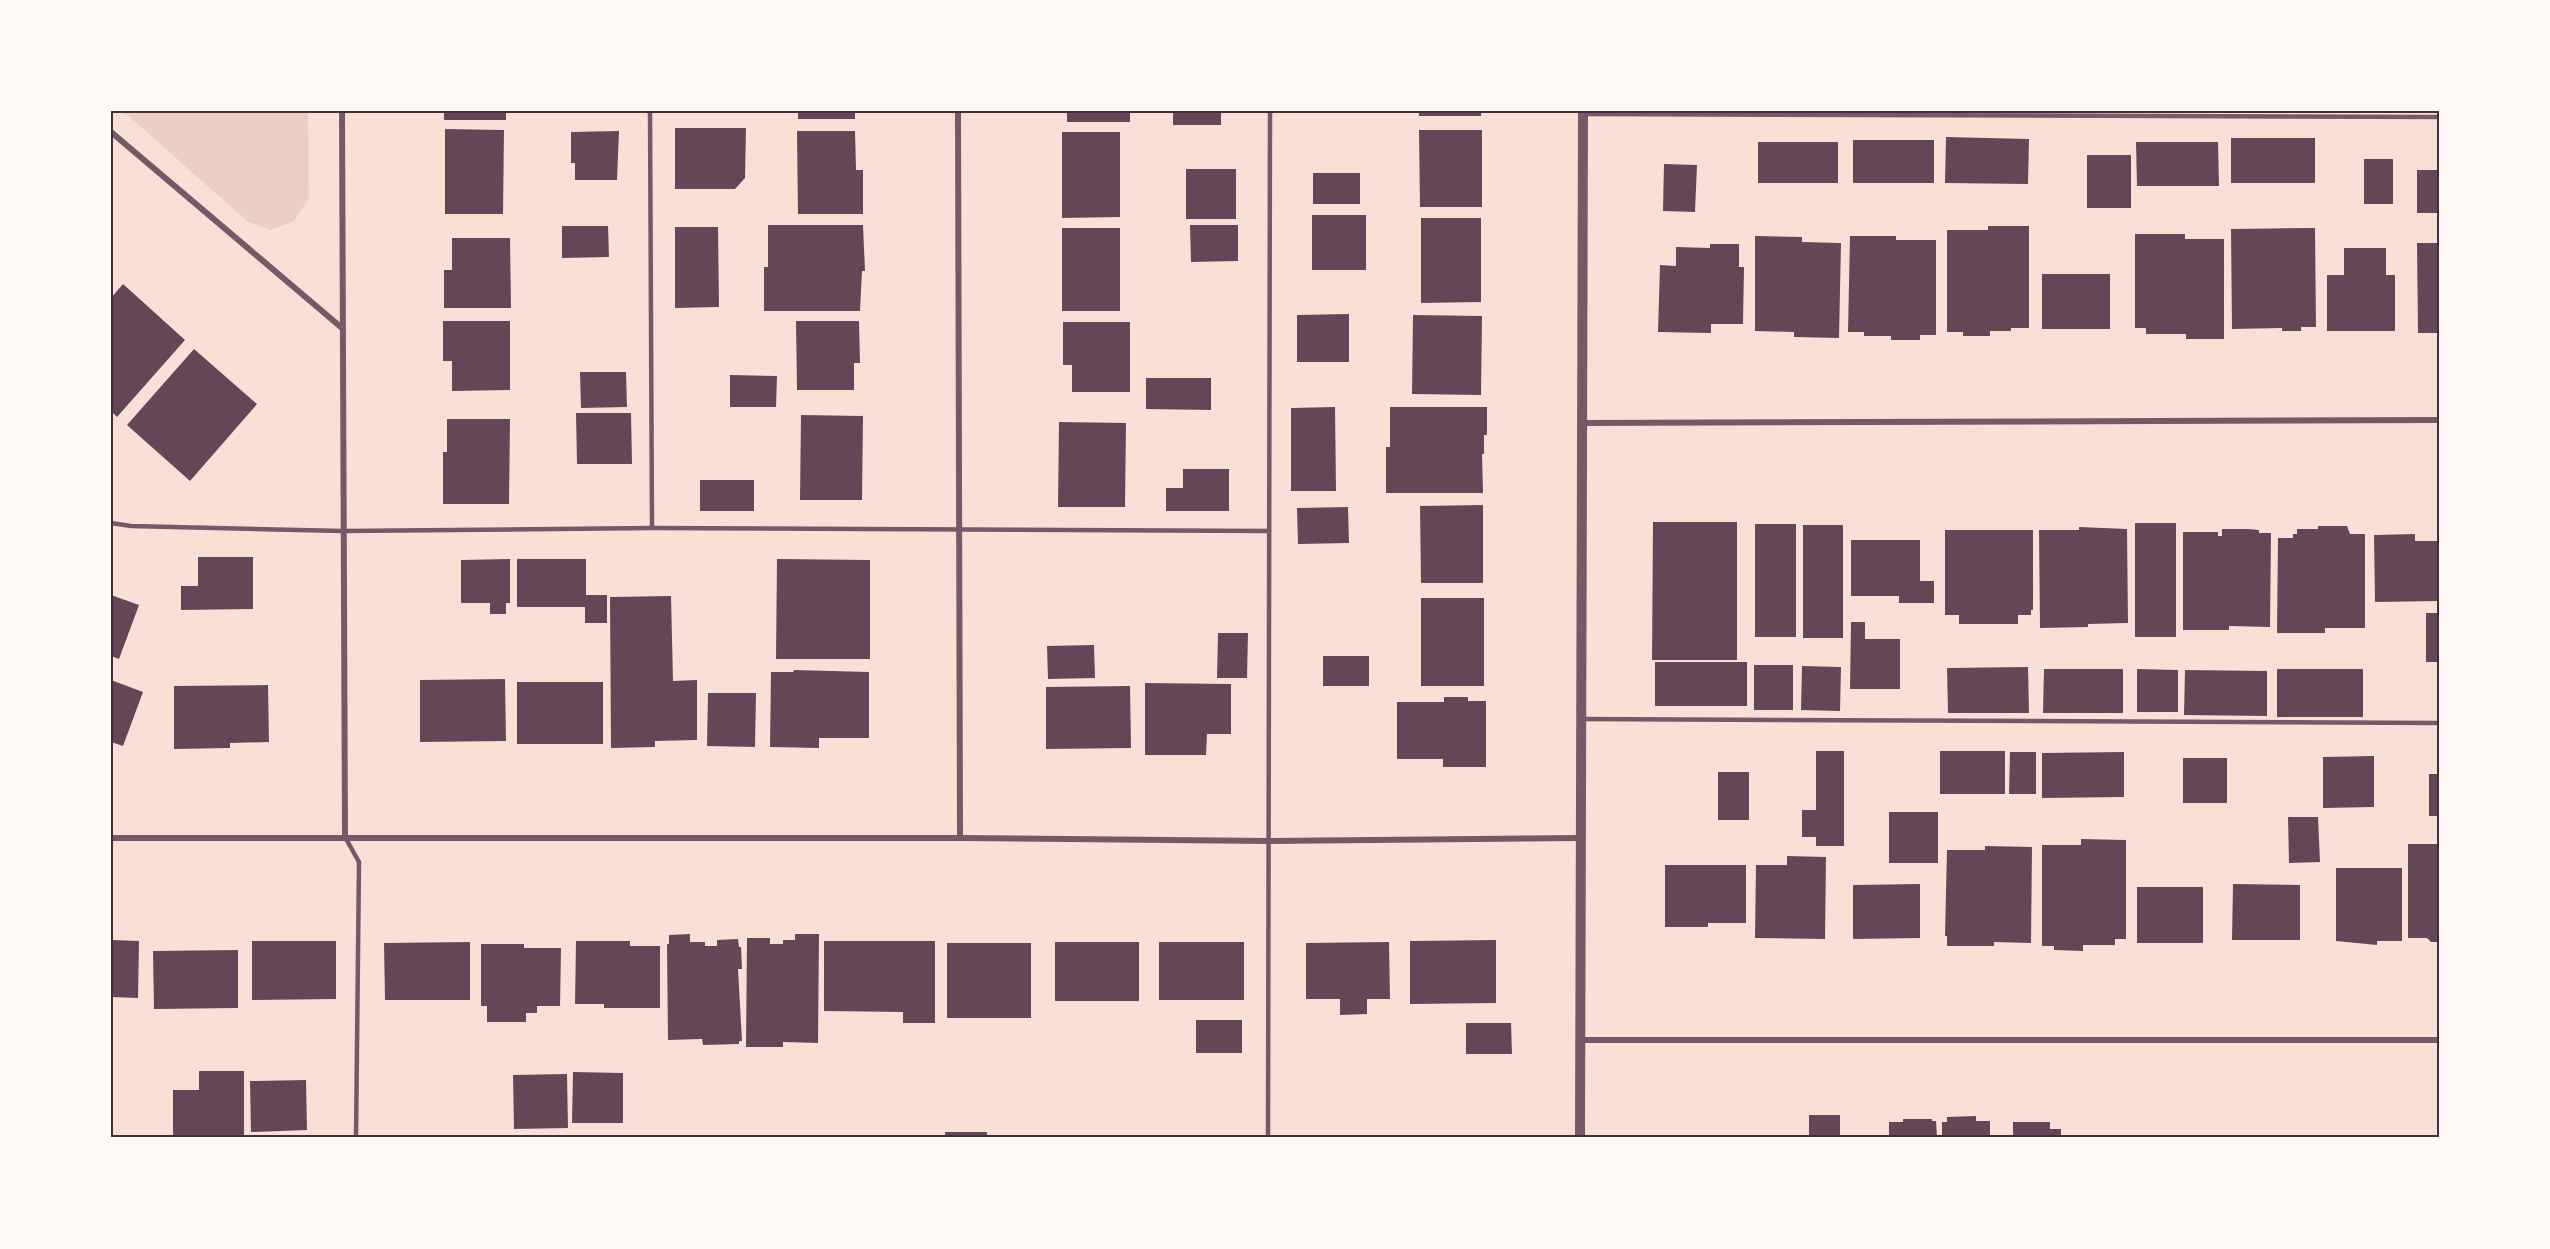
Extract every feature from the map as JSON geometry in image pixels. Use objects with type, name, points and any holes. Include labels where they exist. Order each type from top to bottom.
[{"type":"street","points":[[342,111],[345,837]]},
{"type":"street","points":[[958,111],[960,838]]},
{"type":"street","points":[[1580,1138],[1583,112]]},
{"type":"street","points":[[111,132],[342,328]]},
{"type":"street","points":[[1581,423],[2439,420]]},
{"type":"street","points":[[111,838],[960,838],[1269,841],[1580,838]]},
{"type":"street","points":[[1581,1040],[2439,1040]]},
{"type":"lane","points":[[651,111],[652,528]]},
{"type":"lane","points":[[1268,1138],[1270,111]]},
{"type":"lane","points":[[1583,112],[2439,117]]},
{"type":"lane","points":[[111,523],[131,526],[343,531],[652,528],[1269,531]]},
{"type":"lane","points":[[1581,719],[2439,723]]},
{"type":"lane","points":[[345,837],[359,862],[356,1138]]},
{"type":"shaded area","points":[[123,111],[308,111],[309,199],[294,221],[271,230],[248,222]]},
{"type":"building","points":[[444,111],[506,111],[506,120],[444,120]]},
{"type":"building","points":[[798,111],[855,111],[855,119],[798,119]]},
{"type":"building","points":[[1067,111],[1130,111],[1130,122],[1067,122]]},
{"type":"building","points":[[1173,111],[1221,111],[1221,125],[1173,125]]},
{"type":"building","points":[[1419,111],[1481,111],[1481,116],[1419,116]]},
{"type":"building","points":[[675,128],[746,128],[745,178],[735,189],[675,189]]},
{"type":"building","points":[[445,129],[504,130],[503,214],[445,214]]},
{"type":"building","points":[[1419,130],[1482,130],[1482,207],[1420,207]]},
{"type":"building","points":[[619,131],[617,180],[575,180],[575,163],[571,163],[571,132]]},
{"type":"building","points":[[797,131],[855,131],[856,170],[863,170],[863,214],[798,214]]},
{"type":"building","points":[[1062,132],[1120,132],[1120,217],[1062,218]]},
{"type":"building","points":[[1946,137],[2029,139],[2028,184],[1945,183]]},
{"type":"building","points":[[2231,138],[2315,138],[2315,183],[2231,183]]},
{"type":"building","points":[[1853,140],[1934,140],[1934,183],[1853,183]]},
{"type":"building","points":[[1758,142],[1838,142],[1838,183],[1758,183]]},
{"type":"building","points":[[2136,142],[2218,142],[2219,186],[2137,186]]},
{"type":"building","points":[[2087,155],[2131,155],[2131,208],[2087,208]]},
{"type":"building","points":[[2364,159],[2393,159],[2393,204],[2364,204]]},
{"type":"building","points":[[1664,164],[1697,165],[1695,212],[1663,211]]},
{"type":"building","points":[[1186,169],[1236,169],[1236,219],[1186,219]]},
{"type":"building","points":[[2417,170],[2439,170],[2439,213],[2417,213]]},
{"type":"building","points":[[1313,173],[1360,173],[1360,204],[1313,204]]},
{"type":"building","points":[[1312,215],[1366,215],[1366,270],[1312,270]]},
{"type":"building","points":[[1421,218],[1481,218],[1481,302],[1421,303]]},
{"type":"building","points":[[768,225],[863,225],[865,271],[862,271],[860,311],[764,311],[764,267],[768,267]]},
{"type":"building","points":[[1190,225],[1238,225],[1238,261],[1191,262]]},
{"type":"building","points":[[562,226],[608,226],[609,257],[562,258]]},
{"type":"building","points":[[1988,226],[2029,226],[2029,328],[1990,331],[1990,336],[1963,336],[1963,332],[1947,332],[1947,230],[1988,230]]},
{"type":"building","points":[[675,227],[718,227],[719,307],[675,308]]},
{"type":"building","points":[[1062,228],[1120,228],[1120,311],[1062,311]]},
{"type":"building","points":[[2315,228],[2316,327],[2301,327],[2301,331],[2282,331],[2282,328],[2232,329],[2231,229]]},
{"type":"building","points":[[2135,234],[2185,234],[2185,239],[2224,239],[2224,339],[2186,339],[2186,334],[2146,334],[2146,328],[2135,328]]},
{"type":"building","points":[[1755,236],[1802,237],[1802,242],[1841,243],[1839,338],[1794,337],[1794,332],[1755,331]]},
{"type":"building","points":[[1850,236],[1896,236],[1896,240],[1936,240],[1936,335],[1920,335],[1920,340],[1891,340],[1891,336],[1864,336],[1864,332],[1848,332]]},
{"type":"building","points":[[452,238],[510,238],[511,308],[444,308],[444,270],[452,270]]},
{"type":"building","points":[[2417,243],[2439,243],[2439,333],[2418,333]]},
{"type":"building","points":[[1710,244],[1739,244],[1739,267],[1744,267],[1743,324],[1711,324],[1711,333],[1658,332],[1660,265],[1676,266],[1676,247],[1710,248]]},
{"type":"building","points":[[2344,248],[2386,248],[2386,275],[2395,275],[2395,331],[2327,331],[2327,275],[2344,275]]},
{"type":"building","points":[[2042,274],[2110,274],[2110,329],[2042,329]]},
{"type":"building","points":[[123,284],[185,340],[117,417],[111,411],[111,298]]},
{"type":"building","points":[[1349,314],[1349,362],[1297,362],[1297,315]]},
{"type":"building","points":[[1413,315],[1482,316],[1481,395],[1412,394]]},
{"type":"building","points":[[443,321],[510,321],[510,390],[452,391],[452,361],[443,361]]},
{"type":"building","points":[[796,321],[859,321],[860,363],[854,363],[854,390],[797,390]]},
{"type":"building","points":[[1063,322],[1130,322],[1130,392],[1072,392],[1072,365],[1063,365]]},
{"type":"building","points":[[194,349],[257,404],[190,481],[127,425]]},
{"type":"building","points":[[580,372],[626,372],[627,407],[581,408]]},
{"type":"building","points":[[730,375],[777,376],[776,407],[730,407]]},
{"type":"building","points":[[1146,378],[1211,378],[1211,410],[1146,409]]},
{"type":"building","points":[[1335,407],[1336,491],[1291,491],[1291,408]]},
{"type":"building","points":[[1390,407],[1487,407],[1487,435],[1484,435],[1484,454],[1482,454],[1483,493],[1386,493],[1386,447],[1390,447]]},
{"type":"building","points":[[576,413],[631,413],[632,464],[577,464]]},
{"type":"building","points":[[801,415],[863,416],[862,500],[800,500]]},
{"type":"building","points":[[447,419],[510,419],[509,504],[443,504],[443,452],[447,452]]},
{"type":"building","points":[[1059,422],[1126,423],[1125,507],[1058,507]]},
{"type":"building","points":[[1183,469],[1229,469],[1229,511],[1166,511],[1166,488],[1183,488]]},
{"type":"building","points":[[700,480],[754,480],[754,511],[700,511]]},
{"type":"building","points":[[1483,505],[1483,583],[1421,583],[1420,506]]},
{"type":"building","points":[[1348,507],[1349,543],[1298,544],[1297,508]]},
{"type":"building","points":[[1653,522],[1737,522],[1737,660],[1652,660]]},
{"type":"building","points":[[2135,523],[2176,523],[2176,637],[2135,637]]},
{"type":"building","points":[[1755,524],[1796,524],[1796,637],[1755,637]]},
{"type":"building","points":[[1803,525],[1843,525],[1843,638],[1803,638]]},
{"type":"building","points":[[2318,526],[2347,526],[2350,534],[2365,534],[2365,628],[2325,628],[2325,633],[2277,633],[2278,538],[2293,538],[2293,534],[2297,534],[2297,529],[2318,529]]},
{"type":"building","points":[[2079,527],[2127,529],[2128,623],[2040,628],[2039,530],[2079,530]]},
{"type":"building","points":[[2222,529],[2248,529],[2259,530],[2259,533],[2271,533],[2270,627],[2229,626],[2229,630],[2183,630],[2183,532],[2218,532],[2218,536],[2222,536]]},
{"type":"building","points":[[1945,530],[2033,530],[2033,610],[2031,610],[2031,615],[2018,615],[2018,624],[1959,624],[1959,615],[1945,615]]},
{"type":"building","points":[[2415,534],[2415,541],[2439,541],[2439,601],[2375,602],[2374,535]]},
{"type":"building","points":[[1851,540],[1920,540],[1920,581],[1934,581],[1934,603],[1899,603],[1899,596],[1851,596]]},
{"type":"building","points":[[198,557],[253,557],[253,609],[181,610],[181,586],[198,586]]},
{"type":"building","points":[[510,559],[510,603],[506,603],[506,614],[490,614],[490,603],[461,603],[461,560]]},
{"type":"building","points":[[517,559],[586,559],[586,595],[607,595],[607,623],[585,623],[585,607],[517,607]]},
{"type":"building","points":[[777,559],[870,560],[870,659],[776,659]]},
{"type":"building","points":[[111,595],[139,605],[119,659],[111,656]]},
{"type":"building","points":[[671,596],[673,681],[697,680],[697,740],[655,741],[655,747],[611,748],[610,597]]},
{"type":"building","points":[[1421,598],[1484,598],[1484,686],[1421,686]]},
{"type":"building","points":[[2426,613],[2439,613],[2439,662],[2426,662]]},
{"type":"building","points":[[1851,622],[1865,622],[1865,639],[1900,639],[1900,689],[1850,689]]},
{"type":"building","points":[[1218,633],[1248,633],[1247,678],[1217,678]]},
{"type":"building","points":[[1094,645],[1095,678],[1048,679],[1047,646]]},
{"type":"building","points":[[1323,656],[1369,656],[1369,686],[1323,686]]},
{"type":"building","points":[[1655,662],[1747,662],[1747,706],[1655,706]]},
{"type":"building","points":[[1754,665],[1793,665],[1793,710],[1754,710]]},
{"type":"building","points":[[1802,666],[1841,667],[1840,711],[1801,710]]},
{"type":"building","points":[[2028,667],[2029,713],[1948,713],[1947,668]]},
{"type":"building","points":[[2044,669],[2123,669],[2123,713],[2043,713]]},
{"type":"building","points":[[2137,669],[2178,670],[2178,712],[2137,712]]},
{"type":"building","points":[[2277,669],[2363,669],[2363,717],[2277,717]]},
{"type":"building","points":[[794,670],[869,672],[869,738],[819,738],[819,748],[770,747],[771,672],[793,672]]},
{"type":"building","points":[[2185,670],[2267,671],[2267,716],[2184,715]]},
{"type":"building","points":[[505,679],[506,741],[420,742],[420,680]]},
{"type":"building","points":[[111,680],[143,692],[123,746],[111,742]]},
{"type":"building","points":[[517,682],[603,682],[603,744],[517,744]]},
{"type":"building","points":[[1145,683],[1231,684],[1231,734],[1207,734],[1206,755],[1145,755]]},
{"type":"building","points":[[268,685],[269,742],[230,743],[230,748],[174,749],[174,686]]},
{"type":"building","points":[[1130,686],[1131,748],[1046,749],[1046,687]]},
{"type":"building","points":[[708,693],[756,693],[755,747],[707,746]]},
{"type":"building","points":[[1444,697],[1468,697],[1468,701],[1486,701],[1486,767],[1443,767],[1443,759],[1397,759],[1397,702],[1444,702]]},
{"type":"building","points":[[1816,751],[1844,751],[1844,846],[1816,846],[1816,837],[1802,837],[1802,810],[1816,810]]},
{"type":"building","points":[[1940,751],[2005,751],[2005,794],[1940,794]]},
{"type":"building","points":[[2010,752],[2036,752],[2036,794],[2009,794]]},
{"type":"building","points":[[2124,752],[2124,797],[2042,798],[2042,753]]},
{"type":"building","points":[[2374,756],[2374,807],[2323,808],[2323,757]]},
{"type":"building","points":[[2183,758],[2227,758],[2227,803],[2183,803]]},
{"type":"building","points":[[1718,772],[1749,772],[1749,820],[1718,820]]},
{"type":"building","points":[[2429,774],[2439,774],[2439,816],[2429,816]]},
{"type":"building","points":[[1889,812],[1938,812],[1938,863],[1889,863]]},
{"type":"building","points":[[2288,817],[2318,817],[2320,862],[2289,863]]},
{"type":"building","points":[[2081,839],[2126,840],[2126,939],[2115,939],[2115,945],[2083,945],[2083,951],[2054,950],[2054,946],[2042,946],[2042,845],[2081,845]]},
{"type":"building","points":[[2408,844],[2439,844],[2439,942],[2431,942],[2427,938],[2408,938]]},
{"type":"building","points":[[1985,846],[2032,847],[2031,943],[1994,942],[1994,946],[1947,946],[1947,936],[1945,936],[1947,850],[1985,850]]},
{"type":"building","points":[[1787,856],[1826,857],[1825,939],[1755,938],[1756,865],[1787,865]]},
{"type":"building","points":[[1665,865],[1746,865],[1746,923],[1708,923],[1708,927],[1665,927]]},
{"type":"building","points":[[2336,868],[2402,868],[2402,941],[2377,941],[2377,945],[2336,941]]},
{"type":"building","points":[[1920,884],[1920,938],[1853,939],[1853,885]]},
{"type":"building","points":[[2233,884],[2300,885],[2300,940],[2232,940]]},
{"type":"building","points":[[2137,887],[2203,887],[2203,943],[2137,943]]},
{"type":"building","points":[[690,934],[690,942],[705,942],[705,946],[717,946],[717,940],[738,939],[739,947],[741,947],[742,969],[738,969],[742,1041],[739,1041],[739,1044],[703,1045],[702,1039],[668,1040],[667,944],[669,944],[669,935]]},
{"type":"building","points":[[795,934],[819,934],[818,1043],[783,1042],[783,1047],[746,1047],[747,938],[770,938],[770,944],[783,944],[783,940],[795,940]]},
{"type":"building","points":[[111,940],[139,941],[138,998],[111,997]]},
{"type":"building","points":[[1496,940],[1496,1003],[1410,1004],[1410,941]]},
{"type":"building","points":[[252,941],[336,941],[336,999],[252,1000]]},
{"type":"building","points":[[576,941],[630,941],[630,946],[660,946],[660,1008],[604,1008],[604,1004],[575,1004]]},
{"type":"building","points":[[824,941],[935,941],[935,1023],[903,1023],[903,1012],[824,1011]]},
{"type":"building","points":[[470,942],[470,1000],[385,1000],[384,943]]},
{"type":"building","points":[[1055,942],[1139,942],[1139,1001],[1055,1001]]},
{"type":"building","points":[[1159,942],[1244,942],[1244,1000],[1159,1000]]},
{"type":"building","points":[[1389,942],[1390,999],[1367,999],[1367,1014],[1340,1015],[1340,999],[1306,999],[1306,943]]},
{"type":"building","points":[[947,943],[1031,943],[1031,1018],[947,1018]]},
{"type":"building","points":[[481,944],[524,944],[524,948],[561,948],[560,1006],[537,1006],[537,1013],[526,1013],[526,1022],[487,1022],[487,1006],[481,1006]]},
{"type":"building","points":[[238,950],[238,1008],[154,1009],[153,951]]},
{"type":"building","points":[[1196,1020],[1242,1020],[1242,1053],[1196,1053]]},
{"type":"building","points":[[1466,1023],[1511,1023],[1512,1054],[1466,1054]]},
{"type":"building","points":[[199,1071],[244,1071],[244,1135],[173,1135],[173,1090],[199,1090]]},
{"type":"building","points":[[573,1072],[623,1073],[623,1123],[572,1123]]},
{"type":"building","points":[[567,1074],[568,1128],[514,1129],[513,1075]]},
{"type":"building","points":[[306,1080],[307,1130],[251,1132],[250,1081]]},
{"type":"building","points":[[1809,1115],[1840,1115],[1840,1138],[1809,1138]]},
{"type":"building","points":[[1976,1116],[1976,1121],[1990,1121],[1990,1138],[1942,1138],[1942,1122],[1947,1122],[1947,1117]]},
{"type":"building","points":[[1903,1119],[1936,1121],[1937,1138],[1889,1138],[1889,1122],[1903,1122]]},
{"type":"building","points":[[2013,1122],[2050,1122],[2050,1129],[2061,1129],[2061,1138],[2013,1138]]},
{"type":"building","points":[[945,1132],[987,1132],[987,1138],[945,1138]]}]
